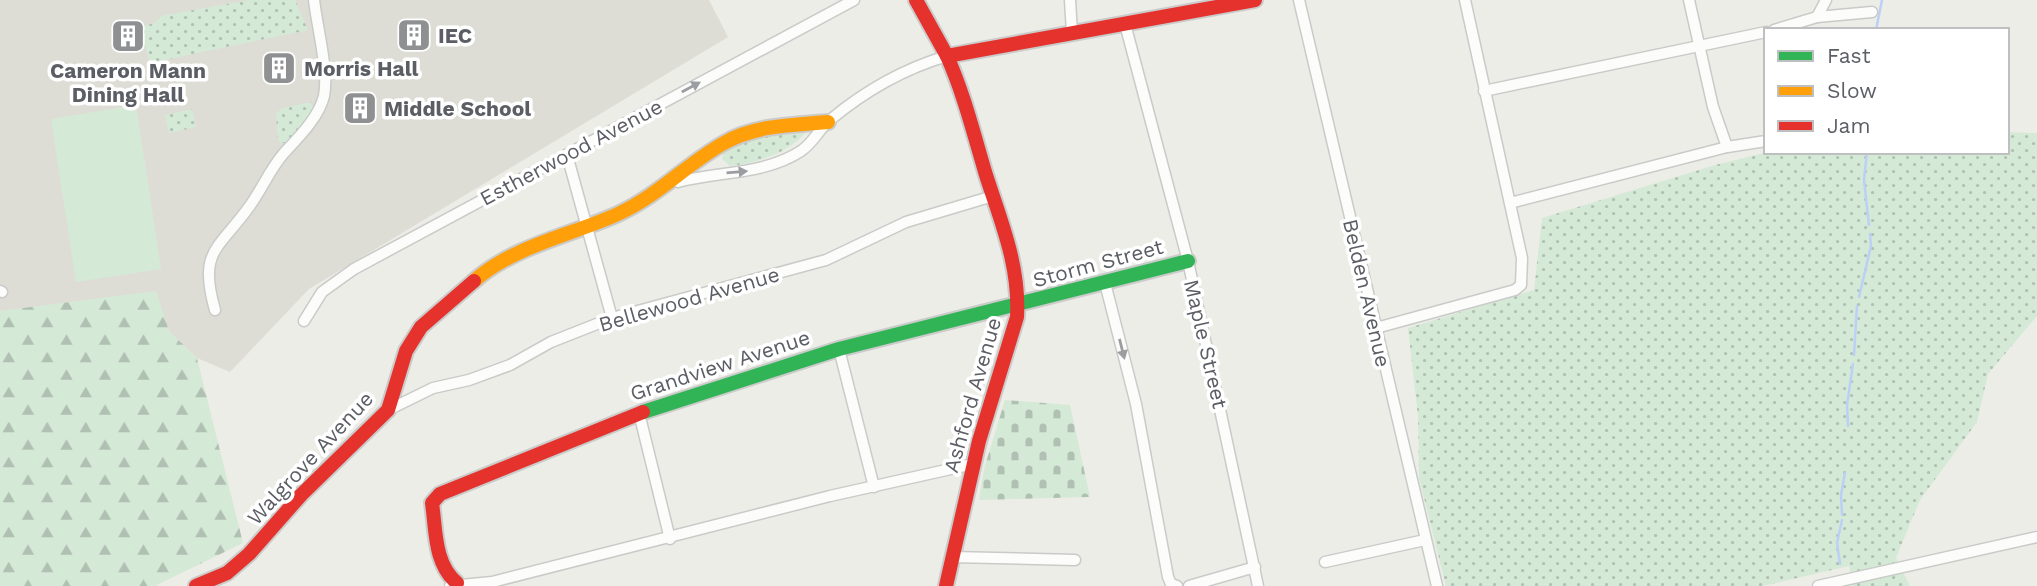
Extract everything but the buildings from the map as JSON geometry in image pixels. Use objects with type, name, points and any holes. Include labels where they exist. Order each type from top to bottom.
[{"type":"street","points":[[215,310],[207,281],[213,250],[249,206],[279,160],[304,132],[324,97],[324,71],[314,0]]},
{"type":"street","name":"Estherwood Avenue","points":[[304,321],[322,292],[340,278],[854,0]]},
{"type":"street","name":"Ashford Avenue","points":[[916,0],[958,80],[1010,258],[1019,305],[973,464],[946,586]]},
{"type":"street","points":[[1070,0],[1072,33]]},
{"type":"street","points":[[947,56],[1255,0]]},
{"type":"street","name":"Belden Avenue","points":[[1299,0],[1437,586]]},
{"type":"street","points":[[1376,328],[1515,290],[1521,285],[1522,258],[1465,0]]},
{"type":"street","points":[[1689,0],[1713,107],[1727,147]]},
{"type":"street","points":[[1817,17],[1826,0]]},
{"type":"street","points":[[1781,28],[1817,17],[1872,12]]},
{"type":"street","name":"Maple Street","points":[[1125,24],[1188,261],[1258,586]]},
{"type":"street","points":[[1484,90],[1764,32]]},
{"type":"street","name":"Walgrove Avenue","points":[[670,184],[707,175],[749,171],[788,158],[817,137],[828,122],[883,82],[910,68],[947,56]]},
{"type":"street","name":"Walgrove Avenue","points":[[196,586],[227,573],[249,554],[301,495],[388,410],[406,351],[421,327],[444,304],[501,263],[620,213],[670,184],[704,155],[740,135],[787,124],[828,122]]},
{"type":"street","points":[[1510,203],[1727,147],[1764,141]]},
{"type":"street","points":[[566,155],[612,318]]},
{"type":"street","name":"Bellewood Avenue","points":[[388,410],[433,388],[469,380],[510,365],[551,342],[612,318],[826,260],[906,222],[993,196]]},
{"type":"street","name":"Storm Street","points":[[1019,305],[1188,261]]},
{"type":"street","points":[[1105,283],[1136,404],[1168,576],[1171,584],[1177,586]]},
{"type":"street","name":"Grandview Avenue","points":[[454,585],[441,559],[432,503],[443,493],[512,461],[639,413],[839,349],[1019,305]]},
{"type":"street","points":[[839,349],[874,487]]},
{"type":"street","points":[[639,413],[670,539]]},
{"type":"street","points":[[454,585],[492,582],[973,464]]},
{"type":"street","points":[[1818,586],[2037,537]]},
{"type":"street","points":[[1325,562],[1425,540]]},
{"type":"street","points":[[951,557],[1075,560]]},
{"type":"street","points":[[1189,586],[1255,566]]},
{"type":"shaded area","points":[[0,0],[709,0],[728,37],[309,289],[230,372],[197,358],[169,332],[0,311]]},
{"type":"green space","points":[[249,0],[295,0],[308,30],[150,63],[140,27],[155,23],[161,16]]},
{"type":"green space","points":[[311,102],[313,109],[307,123],[287,143],[281,143],[278,140],[276,114],[282,108]]},
{"type":"green space","points":[[136,105],[161,269],[76,282],[51,119]]},
{"type":"green space","points":[[192,109],[196,127],[169,133],[165,115]]},
{"type":"green space","points":[[807,131],[791,146],[762,159],[730,166],[722,159],[724,149],[754,135]]},
{"type":"green space","points":[[2009,132],[2037,133],[2037,316],[1988,374],[1977,422],[1920,500],[1896,558],[1910,586],[1853,586],[1849,566],[1763,586],[1446,586],[1419,478],[1418,417],[1408,328],[1534,290],[1542,218],[1715,165],[1764,153],[2009,154]]},
{"type":"green space","points":[[156,291],[169,331],[197,358],[243,543],[155,586],[0,586],[0,311]]},
{"type":"green space","points":[[1005,400],[1070,405],[1090,497],[979,500],[984,469]]},
{"type":"waterway","points":[[1876,28],[1882,0]]},
{"type":"waterway","points":[[1867,154],[1864,180],[1869,225]]},
{"type":"waterway","points":[[1859,297],[1871,246],[1870,234]]},
{"type":"waterway","points":[[1854,355],[1857,306]]},
{"type":"waterway","points":[[1848,426],[1847,405],[1853,364]]},
{"type":"waterway","points":[[1842,515],[1841,495],[1845,473]]},
{"type":"waterway","points":[[1840,564],[1837,543],[1842,520]]},
{"type":"traffic: fast","points":[[643,412],[839,349],[1188,261]]},
{"type":"traffic: slow","points":[[474,281],[489,269],[525,250],[633,206],[711,151],[736,137],[775,127],[828,122]]},
{"type":"traffic: jam","points":[[916,0],[947,56],[1255,0]]},
{"type":"traffic: jam","points":[[946,586],[979,441],[1017,317],[1016,280],[1008,244],[964,100],[947,56]]},
{"type":"traffic: jam","points":[[196,586],[227,573],[249,554],[301,495],[388,410],[406,351],[421,327],[474,281]]},
{"type":"traffic: jam","points":[[457,583],[444,566],[437,546],[432,503],[440,494],[643,412]]},
{"type":"place","name":"IEC","points":[[414,35]]},
{"type":"place","name":"Cameron Mann Dining Hall","points":[[128,36]]},
{"type":"place","name":"Morris Hall","points":[[279,68]]},
{"type":"place","name":"Middle School","points":[[360,108]]}]
